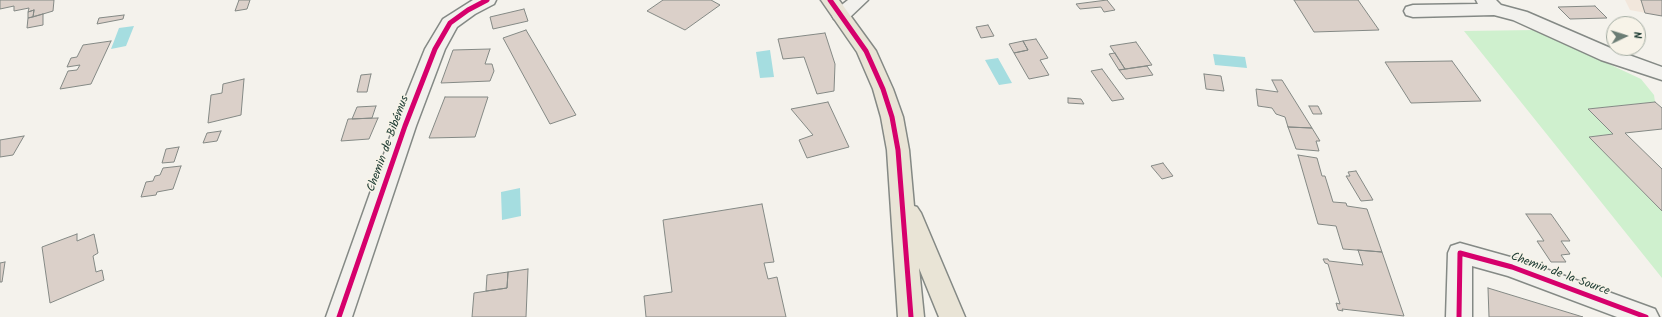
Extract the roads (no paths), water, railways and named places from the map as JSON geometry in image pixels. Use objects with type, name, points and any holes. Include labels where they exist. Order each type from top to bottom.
[{"type":"main road","points":[[836,7],[866,51],[883,89],[894,124],[902,195],[911,317]]},
{"type":"main road","points":[[902,195],[952,317]]},
{"type":"street","name":"Chemin de Bibémus","points":[[339,317],[361,250],[435,50],[450,23],[468,10],[487,0]]},
{"type":"street","points":[[836,7],[858,0]]},
{"type":"street","points":[[1413,11],[1490,5],[1520,16],[1608,55],[1662,74]]},
{"type":"street","name":"Chemin de la Source","points":[[1459,317],[1460,252],[1512,267],[1646,317]]},
{"type":"water","points":[[134,26],[126,46],[111,49],[119,28]]},
{"type":"water","points":[[770,50],[774,77],[760,78],[756,52]]},
{"type":"water","points":[[1213,54],[1245,57],[1247,68],[1215,65]]},
{"type":"water","points":[[998,58],[1012,83],[999,85],[985,60]]},
{"type":"water","points":[[520,188],[521,216],[502,220],[501,192]]}]
